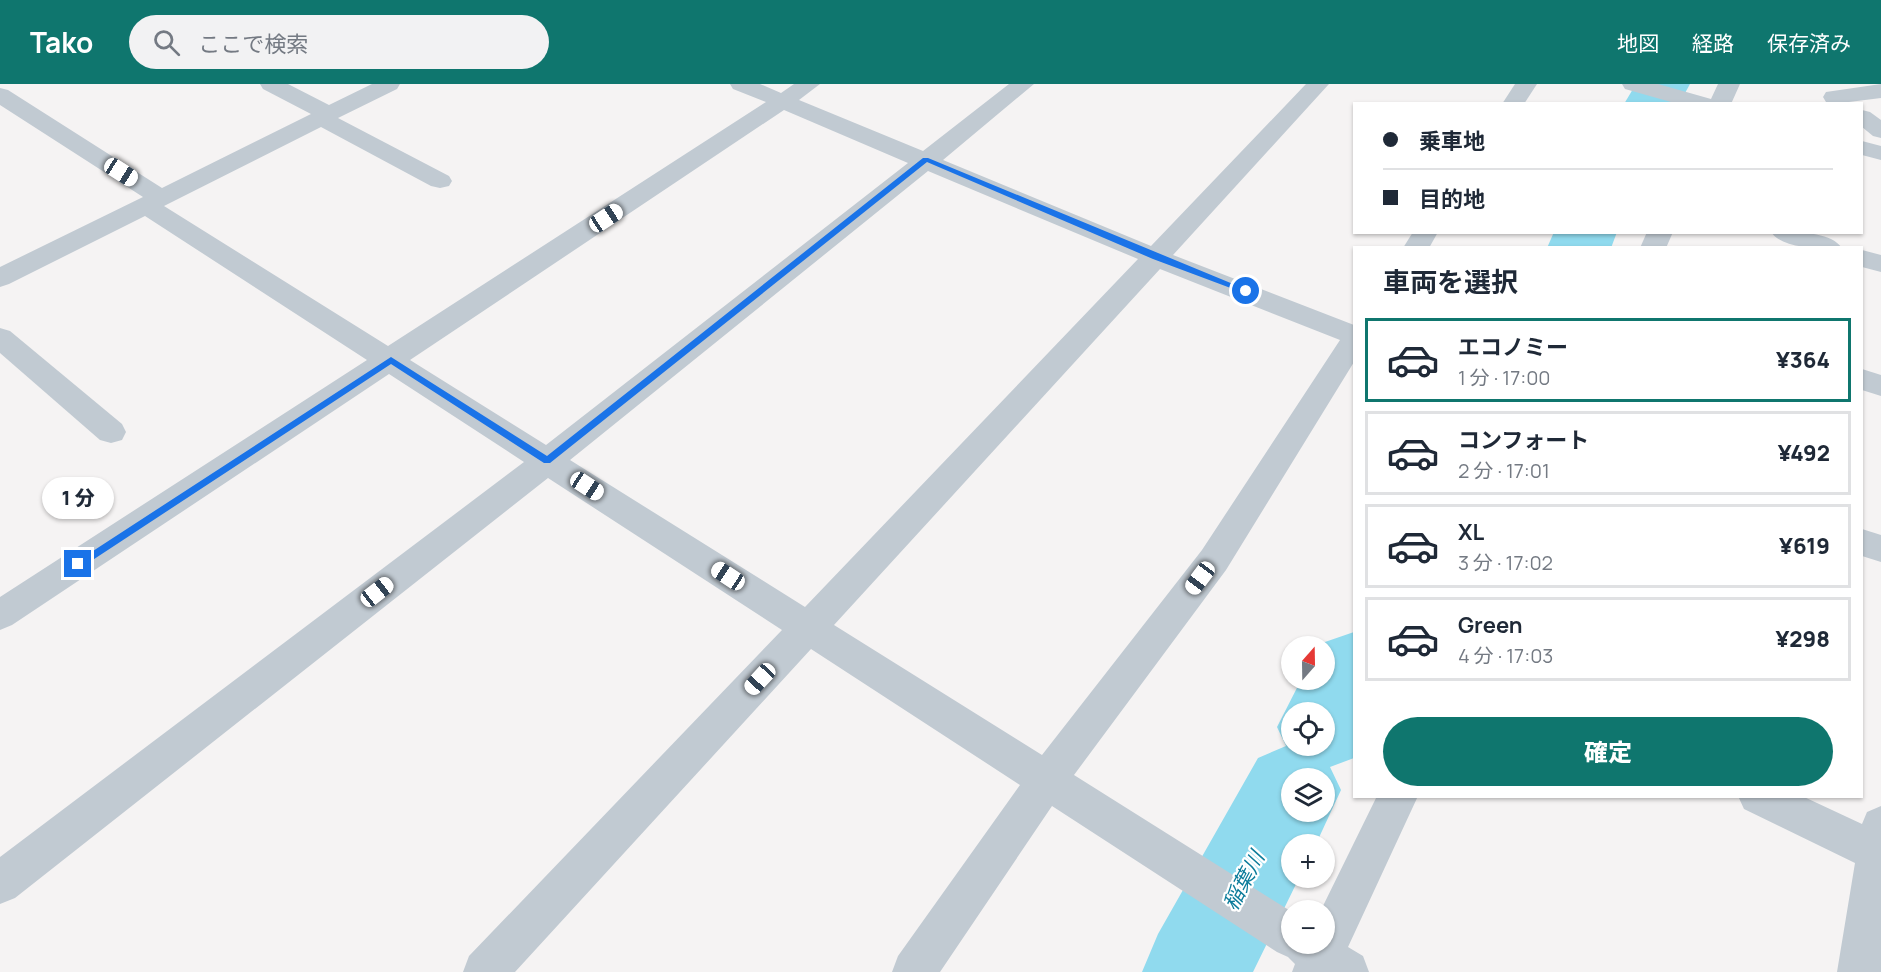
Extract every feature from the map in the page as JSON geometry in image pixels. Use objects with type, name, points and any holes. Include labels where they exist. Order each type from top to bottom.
[{"type":"street","points":[[271,84],[440,181]]},
{"type":"street","points":[[0,278],[388,84]]},
{"type":"street","points":[[741,84],[926,159],[1155,257],[1353,335]]},
{"type":"street","points":[[0,615],[809,84]]},
{"type":"street","points":[[0,883],[547,461],[1023,84]]},
{"type":"street","points":[[485,972],[1318,84]]},
{"type":"street","points":[[1514,102],[1526,84]]},
{"type":"street","points":[[1633,84],[1698,102]]},
{"type":"street","points":[[1721,102],[1729,84]]},
{"type":"street","points":[[1816,84],[1839,100],[1881,91]]},
{"type":"street","points":[[0,95],[153,202],[391,360],[1315,956],[1397,798]]},
{"type":"street","points":[[1863,118],[1881,131]]},
{"type":"street","points":[[1863,148],[1881,153]]},
{"type":"street","points":[[1789,234],[1823,246]]},
{"type":"street","points":[[1863,258],[1881,264]]},
{"type":"street","points":[[0,338],[111,432]]},
{"type":"street","points":[[914,972],[1046,781],[1214,560],[1353,342]]},
{"type":"street","points":[[1863,379],[1881,386]]},
{"type":"street","points":[[1863,542],[1881,549]]},
{"type":"street","points":[[1764,798],[1878,839],[1859,972]]},
{"type":"waterway","name":"稲葉川","points":[[1652,102],[1663,84]]},
{"type":"waterway","name":"稲葉川","points":[[1580,246],[1585,234]]},
{"type":"waterway","name":"稲葉川","points":[[1335,706],[1353,673]]},
{"type":"waterway","name":"稲葉川","points":[[1196,972],[1281,811]]},
{"type":"route","points":[[78,564],[391,360],[547,461],[926,159],[1155,257],[1246,291]]}]
